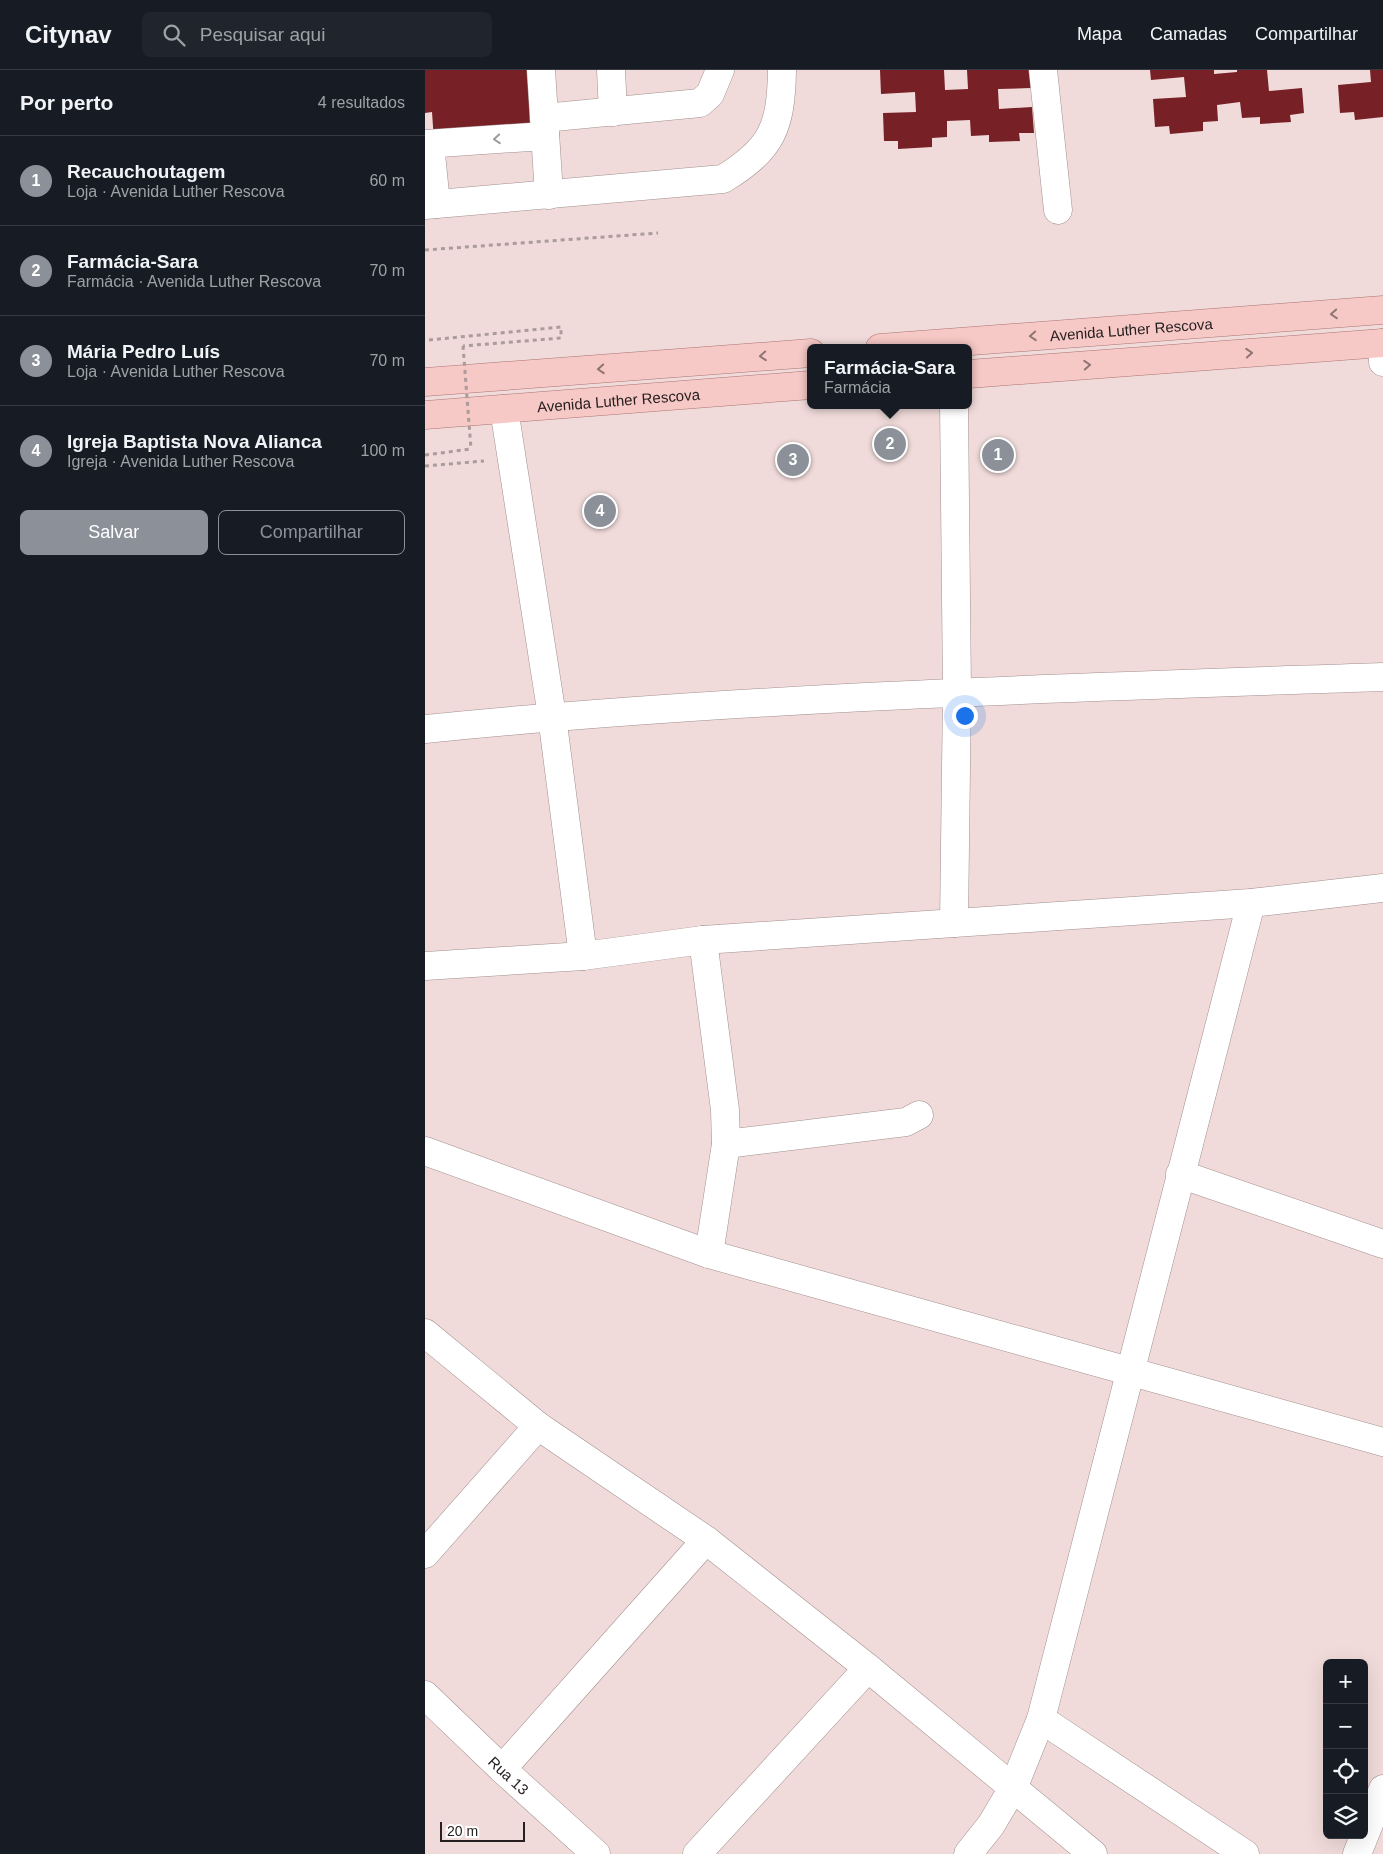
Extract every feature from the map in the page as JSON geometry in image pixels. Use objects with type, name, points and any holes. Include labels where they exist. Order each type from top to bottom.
[{"type":"main road","name":"Avenida Luther Rescova","points":[[933,344],[1383,310]]},
{"type":"main road","points":[[972,374],[1383,349]]},
{"type":"main road","points":[[425,382],[807,353]]},
{"type":"main road","name":"Avenida Luther Rescova","points":[[425,415],[807,385]]},
{"type":"street","points":[[541,70],[549,195]]},
{"type":"street","points":[[611,70],[613,112]]},
{"type":"street","points":[[721,70],[710,94],[700,103],[613,112],[545,127],[427,144],[430,204],[723,180],[749,163],[771,137],[781,105],[782,70]]},
{"type":"street","points":[[1043,70],[1057,210]]},
{"type":"street","points":[[504,409],[552,716],[583,956]]},
{"type":"street","points":[[954,409],[957,692],[954,924]]},
{"type":"street","points":[[425,729],[552,716],[957,692],[1383,677]]},
{"type":"street","points":[[425,966],[583,956],[703,940],[1251,903],[1383,888]]},
{"type":"street","points":[[968,1854],[991,1825],[1014,1786],[1041,1719],[1251,903]]},
{"type":"street","points":[[703,940],[725,1110],[726,1144],[709,1254]]},
{"type":"street","points":[[726,1144],[906,1122],[919,1115]]},
{"type":"street","points":[[425,1152],[709,1254],[953,1324],[1131,1371],[1383,1442]]},
{"type":"street","points":[[1180,1174],[1383,1244]]},
{"type":"street","points":[[425,1333],[538,1426],[705,1540],[1014,1786],[1093,1854]]},
{"type":"street","points":[[425,1554],[538,1426]]},
{"type":"street","points":[[502,1769],[705,1540]]},
{"type":"street","points":[[697,1854],[868,1668]]},
{"type":"street","name":"Rua 13","points":[[425,1695],[502,1769],[596,1854]]},
{"type":"street","points":[[1041,1719],[1245,1854]]},
{"type":"street","points":[[1357,1854],[1383,1789]]},
{"type":"path","points":[[425,250],[658,233]]},
{"type":"path","points":[[425,455],[471,449],[463,346],[561,338],[561,327],[429,340]]},
{"type":"path","points":[[425,466],[511,459]]},
{"type":"building","points":[[425,70],[536,70],[540,135],[434,141],[432,112],[425,113]]},
{"type":"building","points":[[880,70],[944,70],[945,90],[968,89],[967,70],[1030,70],[1031,88],[998,89],[999,109],[1032,107],[1034,133],[1019,133],[1020,141],[989,142],[989,135],[971,136],[970,120],[947,121],[947,137],[932,138],[932,147],[898,149],[898,141],[884,141],[883,113],[916,112],[915,92],[881,94]]},
{"type":"building","points":[[1150,70],[1214,70],[1214,74],[1237,72],[1237,70],[1267,70],[1269,91],[1302,88],[1304,113],[1290,115],[1291,122],[1260,124],[1260,117],[1242,118],[1240,102],[1217,105],[1218,121],[1203,122],[1203,131],[1170,134],[1169,126],[1155,127],[1153,99],[1186,97],[1184,77],[1151,80]]},
{"type":"building","points":[[1370,70],[1383,70],[1383,117],[1355,120],[1354,112],[1340,113],[1338,85],[1371,82]]},
{"type":"place","name":"Farmácia-Sara","points":[[890,444]]},
{"type":"place","name":"Recauchoutagem","points":[[998,455]]},
{"type":"place","name":"Mária Pedro Luís","points":[[793,460]]},
{"type":"place","name":"Igreja Baptista Nova Alianca","points":[[600,511]]}]
